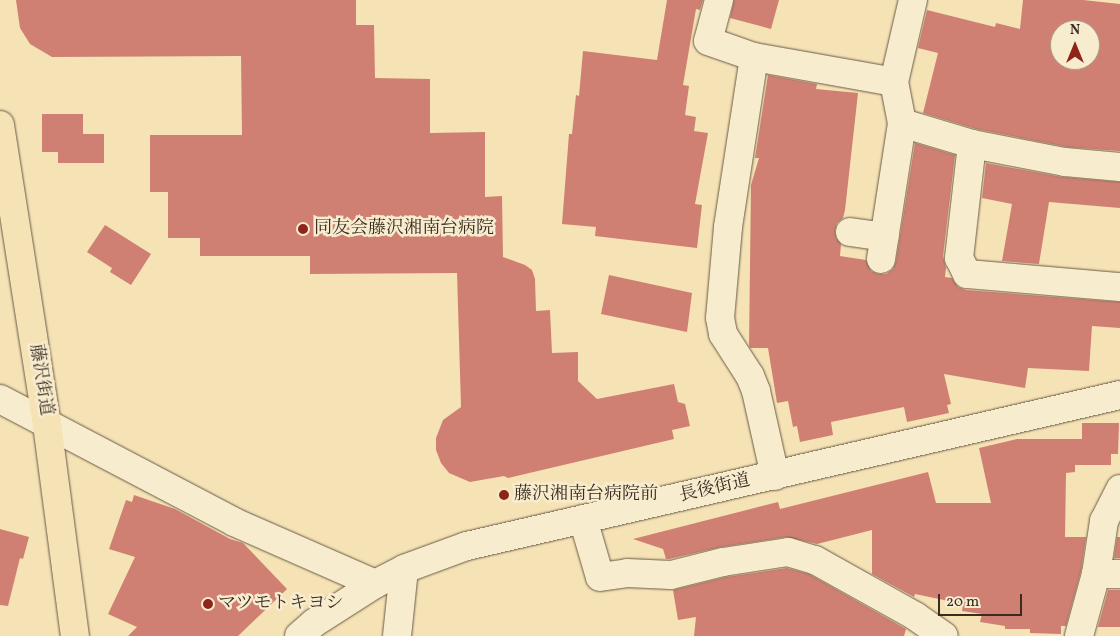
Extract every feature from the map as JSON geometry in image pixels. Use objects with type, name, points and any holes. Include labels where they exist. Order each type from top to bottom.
[{"type":"highway","name":"藤沢街道","points":[[0,125],[47,424],[75,636]]},
{"type":"street","points":[[719,0],[708,41],[754,58],[894,82]]},
{"type":"street","points":[[850,232],[883,248],[902,122],[894,82],[913,0]]},
{"type":"street","points":[[754,58],[728,227],[720,318],[723,334],[750,376],[756,391],[775,476]]},
{"type":"street","points":[[902,122],[972,144],[1065,162],[1120,167]]},
{"type":"street","points":[[972,144],[958,258],[967,274],[1120,287]]},
{"type":"street","name":"長後街道","points":[[299,636],[314,623],[375,584],[404,569],[467,546],[1120,395]]},
{"type":"street","points":[[0,399],[234,522],[375,584]]},
{"type":"street","points":[[1079,636],[1108,574],[1104,521],[1120,489]]},
{"type":"street","points":[[582,519],[600,577],[628,573],[671,574],[723,562],[788,552],[815,560],[915,616],[944,636]]},
{"type":"street","points":[[396,636],[404,569]]},
{"type":"building","points":[[16,0],[356,0],[356,25],[374,25],[375,78],[430,79],[430,133],[485,132],[485,197],[502,196],[503,257],[525,265],[532,270],[535,279],[536,311],[550,310],[552,353],[578,352],[578,381],[597,399],[674,384],[678,402],[685,404],[690,426],[672,430],[674,439],[508,478],[504,476],[470,482],[449,473],[441,463],[436,450],[436,438],[443,420],[461,407],[457,273],[310,274],[310,256],[200,256],[200,238],[168,238],[168,192],[150,192],[150,135],[242,135],[241,56],[52,57],[30,44],[20,28]]},
{"type":"building","points":[[667,0],[703,0],[700,10],[696,9],[683,85],[689,86],[685,115],[696,117],[694,131],[708,133],[695,204],[702,205],[697,248],[595,236],[596,227],[562,224],[569,134],[572,134],[576,95],[579,96],[583,51],[657,60]]},
{"type":"building","points":[[734,0],[779,0],[771,29],[730,18]]},
{"type":"building","points":[[1023,0],[1083,0],[1120,4],[1120,151],[1067,147],[976,129],[923,113],[938,53],[918,48],[927,10],[995,27],[996,23],[1020,29]]},
{"type":"building","points":[[768,75],[817,84],[816,89],[858,93],[845,210],[843,218],[837,223],[835,230],[836,238],[841,244],[840,256],[866,260],[871,271],[878,274],[886,274],[893,269],[896,261],[915,143],[955,155],[943,256],[946,268],[945,277],[952,278],[958,287],[966,290],[1120,302],[1120,328],[1092,326],[1089,371],[1028,368],[1025,388],[944,374],[951,404],[947,405],[949,413],[907,422],[904,407],[831,422],[833,435],[800,442],[797,426],[793,427],[788,401],[777,403],[768,348],[750,348],[749,345],[751,185],[759,158],[755,158]]},
{"type":"building","points":[[42,114],[83,114],[83,134],[104,134],[104,163],[58,163],[58,152],[42,152]]},
{"type":"building","points":[[986,163],[1062,177],[1120,182],[1120,208],[1049,202],[1039,264],[1002,261],[1012,204],[982,198]]},
{"type":"building","points":[[105,225],[151,254],[131,285],[110,272],[112,268],[87,252]]},
{"type":"building","points":[[609,275],[692,293],[687,332],[601,314]]},
{"type":"building","points":[[1082,423],[1119,423],[1118,454],[1111,454],[1111,465],[1075,465],[1075,472],[1066,473],[1065,537],[1086,537],[1081,571],[1066,626],[1061,626],[1061,634],[1030,633],[1030,629],[1005,629],[1005,626],[980,622],[982,614],[962,611],[963,604],[915,594],[914,597],[872,574],[872,530],[817,544],[786,537],[721,547],[669,559],[666,559],[663,549],[633,539],[778,502],[780,509],[928,472],[936,503],[991,503],[979,448],[1017,439],[1082,439]]},
{"type":"building","points":[[134,495],[175,509],[230,539],[243,543],[287,589],[238,636],[128,636],[137,627],[108,614],[135,557],[109,549],[126,500],[132,502]]},
{"type":"building","points":[[0,529],[29,537],[23,559],[20,558],[8,606],[0,605]]},
{"type":"building","points":[[1117,537],[1120,537],[1120,558],[1114,558]]},
{"type":"building","points":[[787,568],[809,574],[906,629],[904,636],[694,636],[696,617],[678,620],[673,590],[726,577]]},
{"type":"building","points":[[1108,590],[1120,590],[1120,627],[1098,627]]},
{"type":"place","name":"同友会藤沢湘南台病院","points":[[303,229]]},
{"type":"place","name":"藤沢湘南台病院前","points":[[504,495]]},
{"type":"place","name":"マツモトキヨシ","points":[[208,604]]}]
